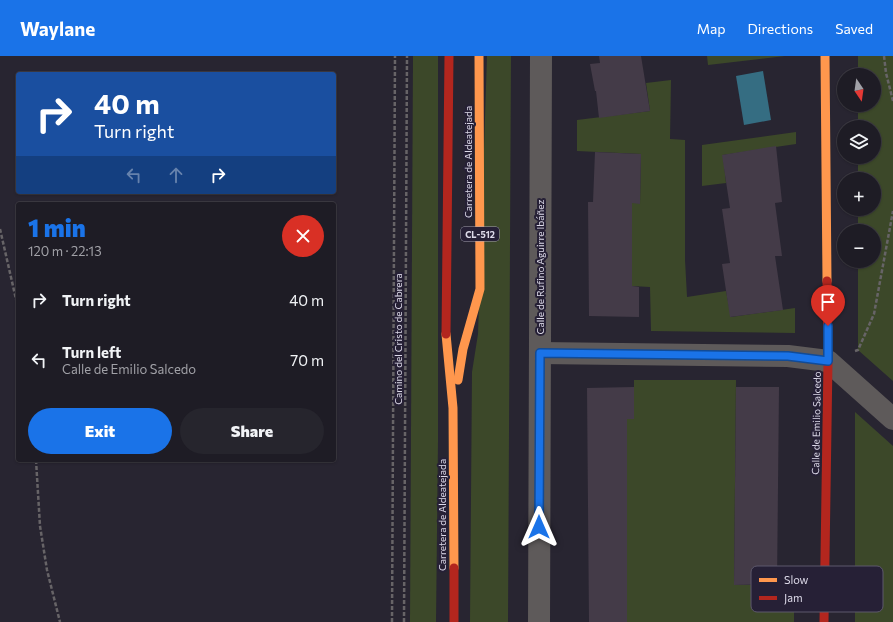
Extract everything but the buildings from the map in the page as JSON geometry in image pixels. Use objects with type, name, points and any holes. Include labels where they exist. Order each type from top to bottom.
[{"type":"main road","name":"Carretera de Aldeatejada","points":[[449,56],[450,84],[446,339],[453,408],[454,622]]},
{"type":"main road","points":[[450,84],[456,56]]},
{"type":"main road","name":"Carretera de Aldeatejada","points":[[453,408],[463,349],[480,289],[479,56]]},
{"type":"main road","name":"Calle de Emilio Salcedo","points":[[825,56],[828,361],[825,566]]},
{"type":"main road","name":"Calle de Emilio Salcedo","points":[[824,612],[824,622]]},
{"type":"street","name":"Calle de Rufino Aguirre Ibáñez","points":[[539,622],[541,56]]},
{"type":"street","points":[[540,353],[788,356],[828,361],[893,419]]},
{"type":"path","points":[[392,622],[395,56]]},
{"type":"path","name":"Camino del Cristo de Cabrera","points":[[404,622],[407,56]]},
{"type":"path","points":[[884,56],[886,73],[893,102]]},
{"type":"path","points":[[851,353],[858,350],[874,314],[893,211]]},
{"type":"path","points":[[0,229],[16,299]]},
{"type":"path","points":[[36,462],[41,533],[46,570],[60,622]]},
{"type":"green space","points":[[413,56],[438,56],[438,440],[436,622],[410,622]]},
{"type":"green space","points":[[487,56],[511,56],[508,622],[470,622],[472,372],[478,334]]},
{"type":"green space","points":[[707,56],[785,56],[708,65]]},
{"type":"green space","points":[[858,56],[893,56],[893,381],[858,350],[858,268],[881,268],[881,224],[858,224],[858,216],[881,216],[881,172],[858,172],[858,164],[881,164],[881,120],[858,120],[858,112],[881,112],[881,68],[858,68]]},
{"type":"green space","points":[[671,80],[670,139],[685,140],[685,260],[687,297],[726,291],[731,317],[795,308],[795,333],[651,331],[650,287],[632,286],[632,203],[640,203],[641,154],[577,151],[577,120],[650,111],[646,83]]},
{"type":"green space","points":[[796,132],[796,144],[723,155],[726,183],[702,186],[702,145]]},
{"type":"green space","points":[[634,380],[736,380],[734,585],[751,585],[751,612],[794,612],[794,622],[626,622],[627,419],[634,418]]},
{"type":"green space","points":[[855,412],[893,446],[893,622],[855,622],[855,612],[883,612],[883,566],[855,566]]},
{"type":"water","points":[[763,71],[771,120],[744,125],[736,76]]},
{"type":"traffic: slow","points":[[458,380],[463,349],[480,289],[479,56]]},
{"type":"traffic: slow","points":[[825,56],[827,281]]},
{"type":"traffic: slow","points":[[446,334],[453,408],[454,568]]},
{"type":"traffic: jam","points":[[446,334],[449,56]]},
{"type":"traffic: jam","points":[[825,566],[828,361],[827,281]]},
{"type":"traffic: jam","points":[[454,568],[454,622]]},
{"type":"traffic: jam","points":[[824,612],[824,622]]},
{"type":"route","points":[[539,527],[540,353],[788,356],[828,361],[828,326]]}]
